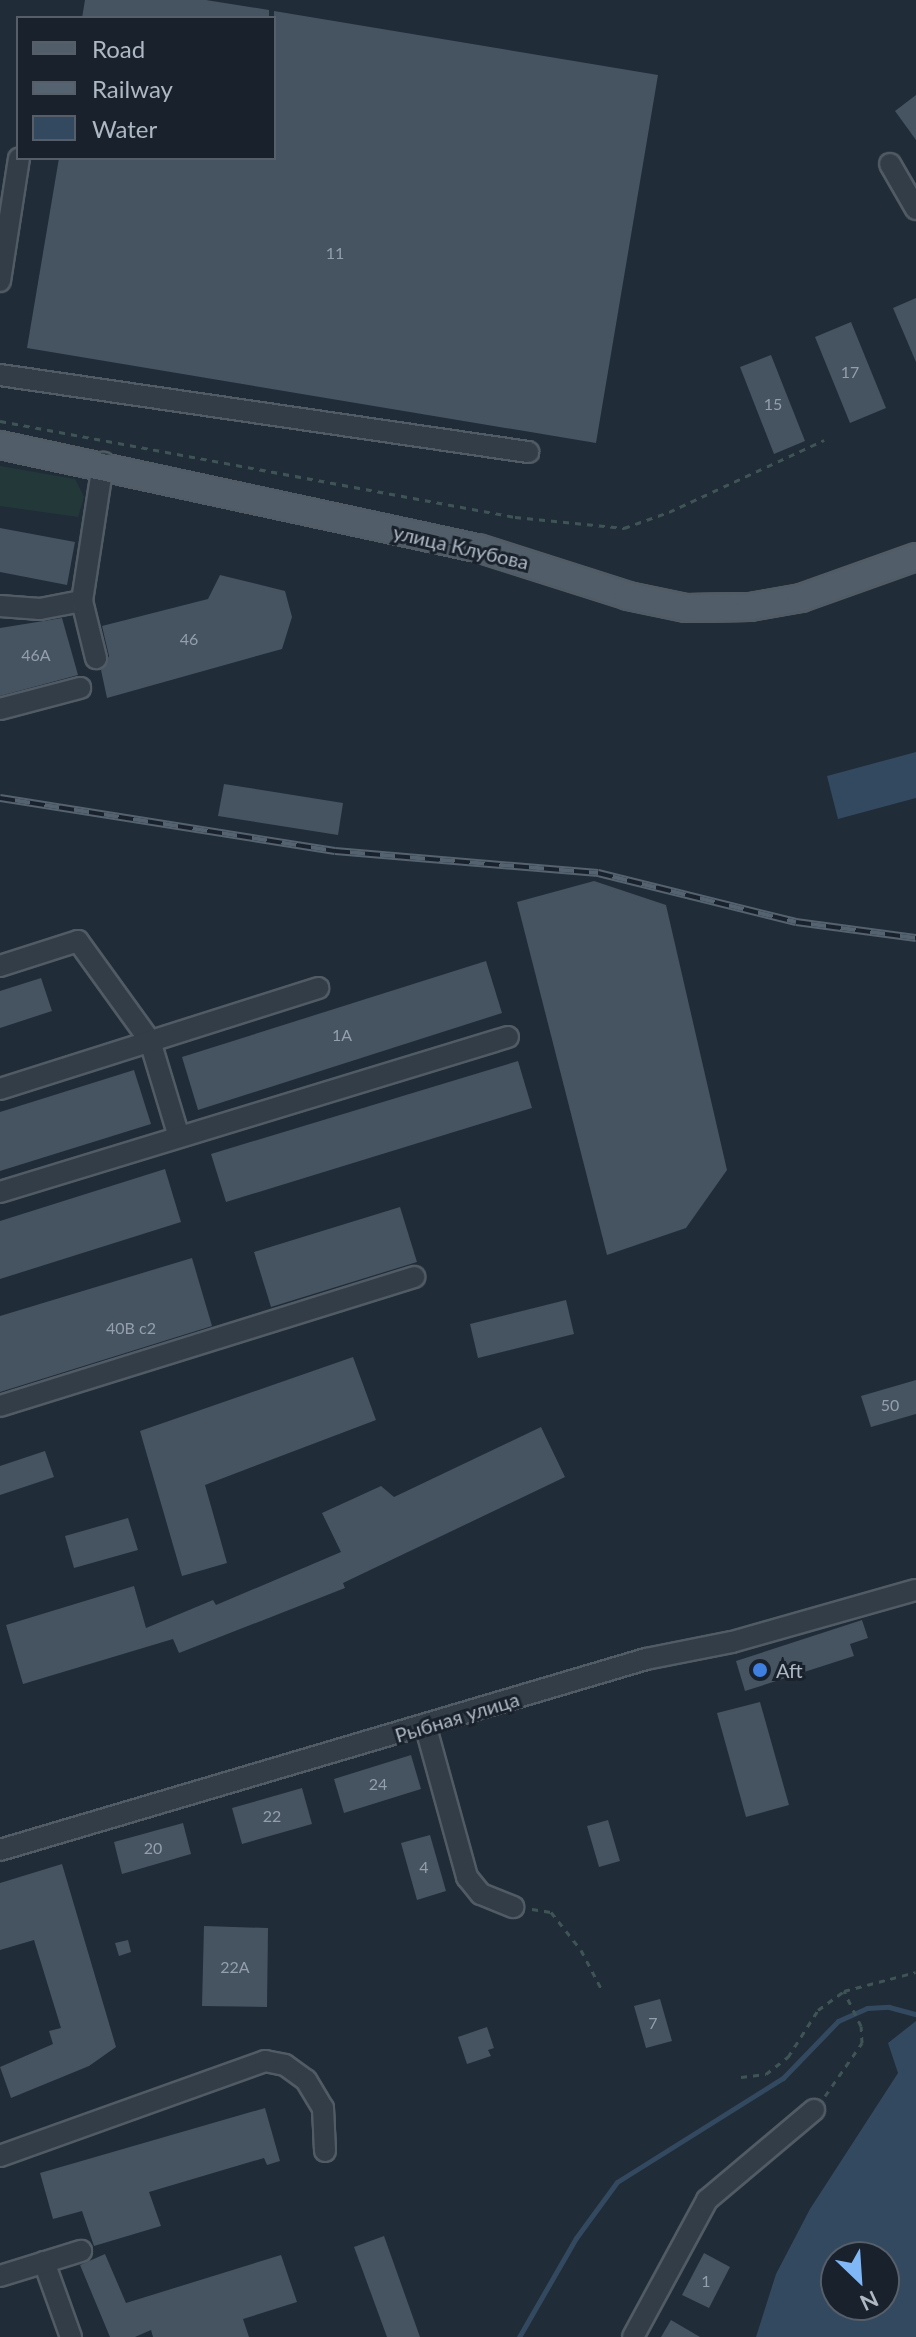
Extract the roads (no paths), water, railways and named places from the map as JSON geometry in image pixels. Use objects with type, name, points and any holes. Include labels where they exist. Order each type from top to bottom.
[{"type":"main road","name":"улица Клубова","points":[[0,445],[103,463],[478,548],[628,596],[686,608],[750,607],[801,598],[916,557]]},
{"type":"street","points":[[0,281],[19,160]]},
{"type":"street","points":[[890,164],[916,209]]},
{"type":"street","points":[[0,375],[528,452]]},
{"type":"street","points":[[96,658],[82,601],[103,463]]},
{"type":"street","points":[[0,606],[40,609],[82,601]]},
{"type":"street","points":[[0,709],[80,688]]},
{"type":"street","points":[[0,966],[78,941],[150,1041],[179,1137]]},
{"type":"street","points":[[0,1089],[318,988]]},
{"type":"street","points":[[0,1192],[508,1037]]},
{"type":"street","points":[[0,1406],[414,1277]]},
{"type":"street","name":"Рыбная улица","points":[[0,1850],[426,1728],[646,1659],[732,1642],[916,1590]]},
{"type":"street","points":[[426,1728],[467,1877],[481,1894],[513,1907]]},
{"type":"street","points":[[0,2156],[265,2061],[285,2065],[306,2080],[323,2108],[325,2151]]},
{"type":"street","points":[[633,2337],[707,2200],[730,2177],[814,2110]]},
{"type":"street","points":[[0,2276],[81,2251]]},
{"type":"street","points":[[44,2262],[71,2337]]},
{"type":"water","points":[[916,752],[916,798],[838,819],[827,776]]},
{"type":"water","points":[[916,2021],[916,2337],[756,2337],[776,2274],[810,2209],[898,2073],[888,2043]]},
{"type":"waterway","points":[[519,2337],[576,2238],[617,2182],[783,2078],[838,2021],[867,2008],[889,2007],[916,2014]]},
{"type":"railway","points":[[0,798],[335,851],[598,873],[796,922],[916,938]]},
{"type":"place","name":"Aft","points":[[760,1670]]}]
